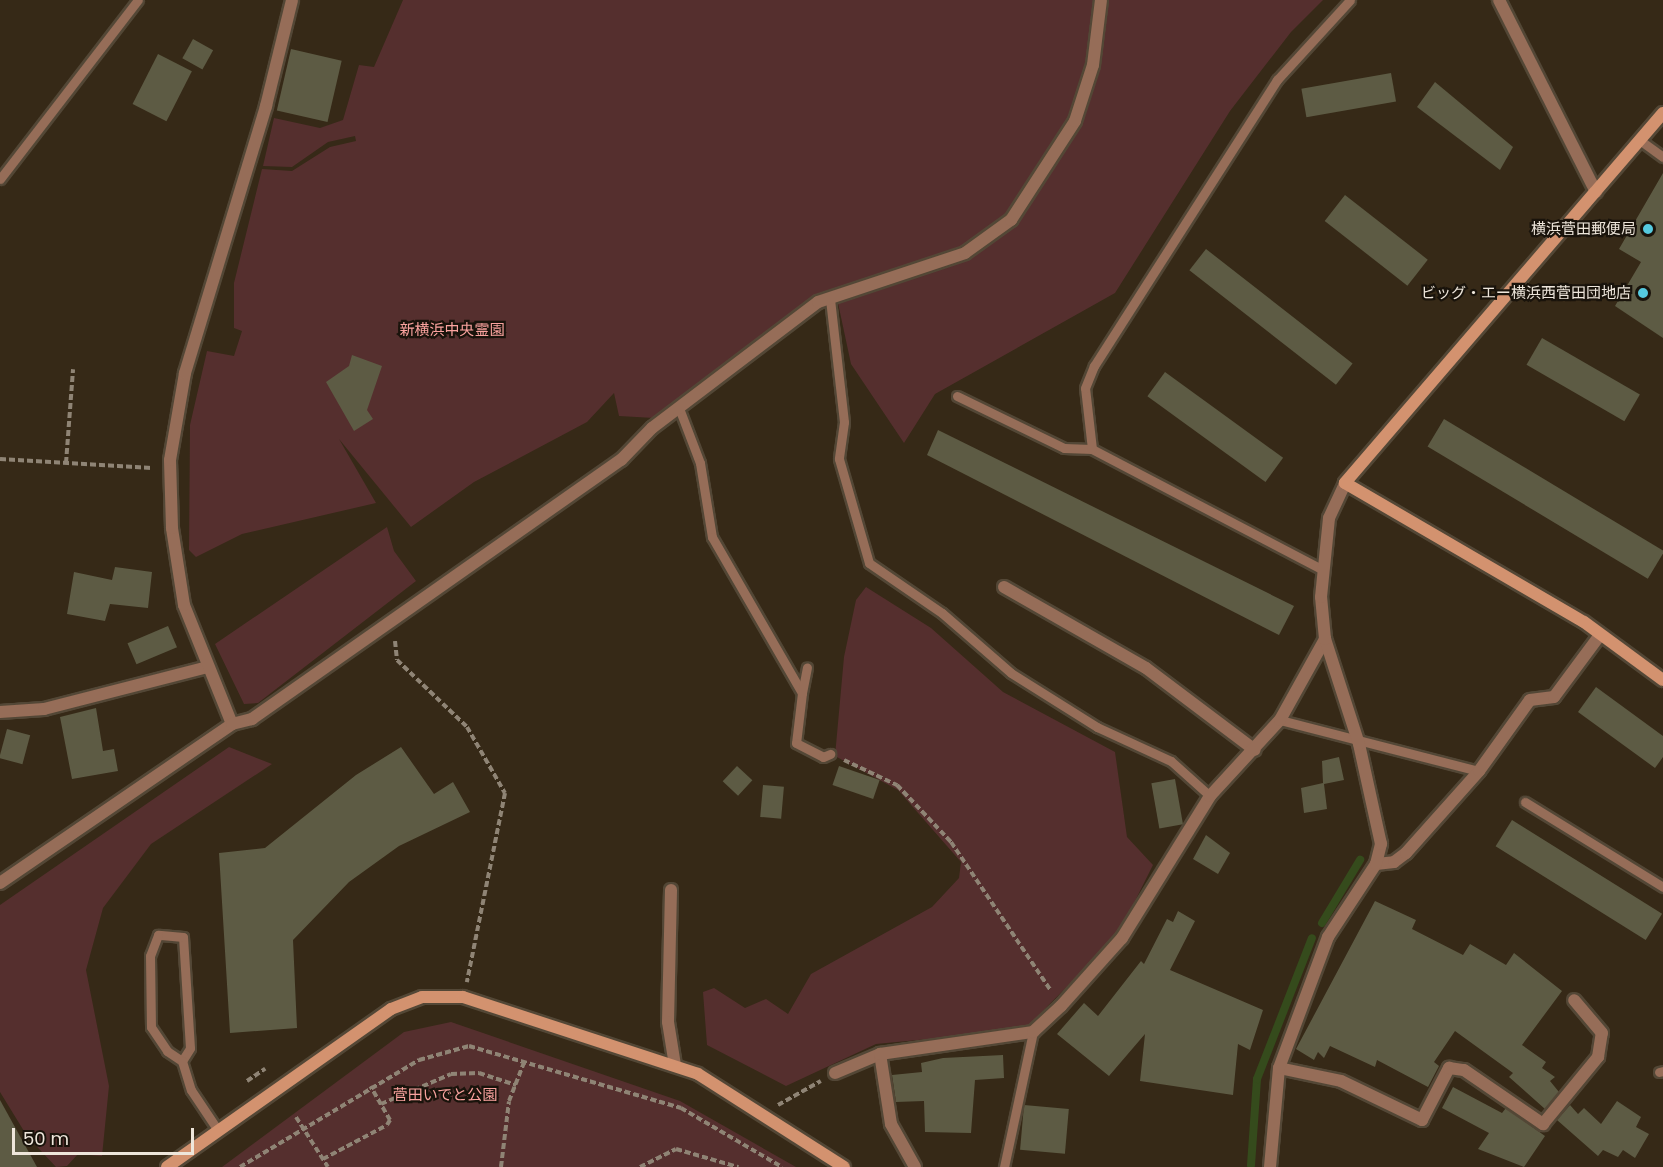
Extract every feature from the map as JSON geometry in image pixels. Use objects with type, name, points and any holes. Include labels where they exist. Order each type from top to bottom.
[{"type":"street","points":[[232,724],[207,667],[184,604],[171,469],[185,373],[266,106],[292,0]]},
{"type":"street","points":[[0,883],[232,724],[252,719],[389,620],[621,460],[679,408],[796,316],[830,298],[965,253],[1011,219],[1075,121],[1093,65],[1101,0]]},
{"type":"street","points":[[1499,0],[1596,192]]},
{"type":"street","points":[[1270,1167],[1279,1068],[1328,937],[1376,864],[1381,844],[1359,744],[1325,639],[1320,568],[1329,518],[1345,483],[1663,113]]},
{"type":"street","points":[[1345,483],[1600,635],[1663,680]]},
{"type":"street","points":[[1004,587],[1146,668],[1255,750]]},
{"type":"street","points":[[1376,864],[1406,853],[1479,771],[1530,700],[1554,697],[1600,635]]},
{"type":"street","points":[[835,1073],[880,1054],[1033,1032],[1061,1006],[1122,938],[1210,796],[1255,750],[1280,720],[1325,639]]},
{"type":"street","points":[[0,712],[44,709],[207,667]]},
{"type":"street","points":[[671,890],[669,1022],[675,1065]]},
{"type":"street","points":[[167,1167],[217,1129],[391,1009],[422,997],[463,997],[675,1065],[717,1083],[844,1167]]},
{"type":"street","points":[[1279,1068],[1341,1081],[1422,1120],[1449,1068],[1464,1070],[1543,1124],[1598,1057],[1602,1033],[1574,1000]]},
{"type":"street","points":[[880,1054],[891,1124],[915,1167]]},
{"type":"lane","points":[[0,179],[138,0]]},
{"type":"lane","points":[[1092,449],[1085,388],[1094,366],[1277,80],[1350,0]]},
{"type":"lane","points":[[1641,141],[1663,157]]},
{"type":"lane","points":[[830,298],[844,422],[839,459],[869,563],[942,613],[1011,673],[1097,727],[1171,760],[1210,796]]},
{"type":"lane","points":[[957,396],[1064,448],[1092,449],[1320,568]]},
{"type":"lane","points":[[679,408],[700,463],[712,537],[802,693]]},
{"type":"lane","points":[[807,667],[796,743],[823,757],[830,754]]},
{"type":"lane","points":[[1280,720],[1359,744],[1479,771]]},
{"type":"lane","points":[[1525,802],[1663,887]]},
{"type":"lane","points":[[182,1061],[190,1048],[183,937],[158,935],[150,956],[151,1027],[167,1051],[182,1061],[191,1090],[217,1129]]},
{"type":"lane","points":[[1004,1167],[1033,1032]]},
{"type":"path","points":[[66,463],[73,369]]},
{"type":"path","points":[[0,459],[171,469]]},
{"type":"path","points":[[389,620],[397,660],[467,727],[505,794],[463,997]]},
{"type":"path","points":[[830,754],[897,785],[951,842],[1061,1006]]},
{"type":"path","points":[[240,1167],[303,1126],[419,1060],[469,1046],[525,1060],[681,1108],[782,1167]]},
{"type":"path","points":[[501,1167],[516,1085],[525,1060]]},
{"type":"path","points":[[247,1081],[265,1069]]},
{"type":"path","points":[[381,1104],[451,1074],[479,1073],[516,1085]]},
{"type":"path","points":[[762,1114],[835,1073]]},
{"type":"path","points":[[323,1159],[387,1125],[381,1104],[370,1086]]},
{"type":"path","points":[[296,1117],[328,1167]]},
{"type":"path","points":[[640,1167],[676,1149],[738,1167]]},
{"type":"green space","name":"新横浜中央霊園","points":[[403,0],[1323,0],[1291,32],[1230,111],[1115,293],[935,394],[904,443],[851,364],[835,289],[654,418],[619,416],[614,393],[587,422],[474,482],[411,527],[339,439],[376,503],[242,534],[196,557],[189,550],[190,425],[207,351],[234,356],[242,331],[234,328],[234,283],[262,169],[292,171],[330,147],[356,141],[355,136],[328,142],[292,167],[263,166],[274,118],[320,128],[343,120],[359,65],[374,67]]},
{"type":"green space","points":[[387,527],[394,551],[416,581],[258,703],[244,704],[215,644]]},
{"type":"green space","points":[[866,587],[931,628],[1003,692],[1115,752],[1127,837],[1153,865],[1118,935],[1024,1030],[876,1044],[786,1086],[707,1045],[703,992],[714,988],[745,1008],[766,999],[788,1014],[811,974],[932,907],[959,878],[961,862],[898,790],[835,756],[844,657],[856,600]]},
{"type":"green space","points":[[229,747],[272,764],[151,844],[103,908],[86,970],[109,1086],[102,1156],[78,1154],[67,1166],[56,1167],[27,1136],[0,1092],[0,905]]},
{"type":"green space","name":"菅田いでと公園","points":[[451,1022],[680,1101],[796,1167],[222,1167],[404,1032]]},
{"type":"building","points":[[193,39],[213,50],[202,69],[182,58]]},
{"type":"building","points":[[291,49],[342,61],[327,122],[277,110]]},
{"type":"building","points":[[158,54],[192,71],[166,121],[133,104]]},
{"type":"building","points":[[1391,73],[1396,102],[1306,117],[1301,89]]},
{"type":"building","points":[[1435,82],[1513,147],[1500,170],[1417,107]]},
{"type":"building","points":[[1663,173],[1663,338],[1615,306],[1641,262],[1619,249]]},
{"type":"building","points":[[1345,195],[1428,260],[1407,286],[1325,221]]},
{"type":"building","points":[[1206,249],[1353,364],[1336,385],[1189,270]]},
{"type":"building","points":[[1542,338],[1640,394],[1624,421],[1526,365]]},
{"type":"building","points":[[352,355],[382,366],[367,410],[373,419],[354,431],[326,382],[349,366]]},
{"type":"building","points":[[1165,372],[1283,458],[1265,482],[1147,396]]},
{"type":"building","points":[[1444,419],[1663,551],[1648,579],[1428,446]]},
{"type":"building","points":[[938,430],[1294,606],[1279,635],[927,455]]},
{"type":"building","points":[[115,567],[152,572],[148,608],[110,604],[105,621],[67,614],[74,572],[112,580]]},
{"type":"building","points":[[168,626],[177,647],[136,664],[127,643]]},
{"type":"building","points":[[1596,687],[1663,736],[1663,757],[1655,768],[1578,712]]},
{"type":"building","points":[[96,708],[103,751],[114,749],[118,771],[72,779],[60,717]]},
{"type":"building","points":[[7,729],[30,735],[22,764],[0,758]]},
{"type":"building","points":[[401,747],[434,794],[453,782],[470,812],[399,846],[349,882],[293,940],[297,1028],[230,1033],[219,853],[265,848],[356,775]]},
{"type":"building","points":[[1339,757],[1344,780],[1324,784],[1327,809],[1304,813],[1301,788],[1323,783],[1322,761]]},
{"type":"building","points":[[737,766],[752,780],[738,796],[723,781]]},
{"type":"building","points":[[839,766],[880,780],[873,799],[832,785]]},
{"type":"building","points":[[1175,779],[1183,824],[1159,828],[1151,783]]},
{"type":"building","points":[[763,785],[784,787],[781,819],[760,817]]},
{"type":"building","points":[[1512,820],[1662,914],[1646,940],[1496,846]]},
{"type":"building","points":[[1206,835],[1230,853],[1218,874],[1193,859]]},
{"type":"building","points":[[1375,901],[1416,920],[1412,929],[1463,955],[1470,944],[1506,965],[1514,953],[1562,991],[1522,1045],[1546,1062],[1542,1068],[1555,1077],[1550,1081],[1559,1092],[1545,1109],[1509,1077],[1513,1073],[1455,1031],[1434,1062],[1439,1066],[1428,1087],[1377,1060],[1375,1067],[1330,1046],[1324,1058],[1318,1052],[1314,1060],[1296,1049]]},
{"type":"building","points":[[1178,911],[1195,921],[1170,970],[1263,1010],[1250,1050],[1238,1044],[1233,1095],[1140,1081],[1145,1034],[1109,1076],[1057,1034],[1084,1003],[1098,1016],[1141,961],[1144,964],[1167,919],[1173,922]]},
{"type":"building","points":[[1003,1055],[1004,1078],[975,1080],[971,1133],[925,1132],[924,1101],[896,1102],[892,1075],[922,1072],[921,1063],[943,1058]]},
{"type":"building","points":[[1453,1087],[1502,1113],[1506,1108],[1545,1136],[1524,1167],[1478,1149],[1489,1133],[1442,1108]]},
{"type":"building","points":[[0,1100],[37,1167],[0,1167]]},
{"type":"building","points":[[1617,1101],[1641,1117],[1636,1127],[1649,1134],[1635,1158],[1623,1150],[1618,1157],[1603,1150],[1598,1156],[1557,1120],[1570,1105],[1578,1114],[1584,1108],[1601,1124]]},
{"type":"building","points":[[1024,1105],[1069,1109],[1065,1154],[1020,1150]]},
{"type":"waterway","points":[[1322,923],[1360,860]]},
{"type":"waterway","points":[[1251,1165],[1257,1079],[1312,938]]},
{"type":"place","name":"横浜菅田郵便局","points":[[1648,229]]},
{"type":"place","name":"ビッグ・エー横浜西菅田団地店","points":[[1643,293]]}]
